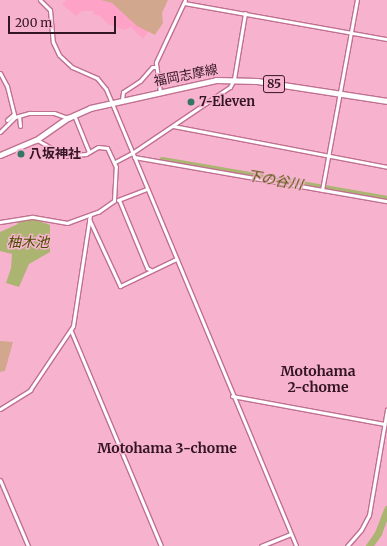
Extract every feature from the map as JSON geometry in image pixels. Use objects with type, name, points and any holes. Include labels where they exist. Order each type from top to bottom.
[{"type":"main road","name":"福岡志摩線","points":[[0,155],[36,140],[74,115],[109,103],[234,79],[387,102]]},
{"type":"street","points":[[40,0],[50,10],[53,42],[59,55],[72,67],[101,81],[296,546]]},
{"type":"street","points":[[322,190],[327,156],[357,0]]},
{"type":"street","points":[[160,92],[155,67],[160,50],[168,40],[184,1],[245,14],[387,39]]},
{"type":"street","points":[[115,162],[133,155],[230,87],[234,79],[245,14]]},
{"type":"street","points":[[122,100],[123,92],[140,81],[152,67],[155,67]]},
{"type":"street","points":[[0,73],[7,86],[20,126]]},
{"type":"street","points":[[7,120],[16,116],[45,112],[64,115],[68,118]]},
{"type":"street","points":[[74,115],[89,152]]},
{"type":"street","points":[[0,132],[16,116]]},
{"type":"street","points":[[173,126],[387,167]]},
{"type":"street","points":[[36,140],[61,155],[89,152],[98,147],[108,148],[115,162],[114,201]]},
{"type":"street","points":[[133,155],[387,201]]},
{"type":"street","points":[[0,222],[33,217],[67,223],[90,215],[114,201],[147,189]]},
{"type":"street","points":[[119,200],[147,268],[151,270]]},
{"type":"street","points":[[0,409],[30,390],[70,331],[90,215]]},
{"type":"street","points":[[89,219],[120,286],[148,274],[151,270],[176,259]]},
{"type":"street","points":[[70,331],[161,546]]},
{"type":"street","points":[[232,396],[384,424]]},
{"type":"street","points":[[347,546],[361,530],[369,515],[384,437],[384,424],[387,410]]},
{"type":"street","points":[[0,480],[28,546]]},
{"type":"street","points":[[261,546],[291,534]]},
{"type":"shaded area","points":[[66,0],[164,0],[159,7],[163,18],[159,17],[143,39],[131,27],[124,30],[108,24],[100,16],[93,14],[94,11],[82,11],[76,16],[62,4]]},
{"type":"shaded area","points":[[101,0],[168,0],[162,13],[163,23],[155,35],[137,26],[112,3]]},
{"type":"shaded area","points":[[0,341],[13,342],[5,371],[0,372]]},
{"type":"water","name":"柚木池","points":[[34,219],[50,225],[50,252],[29,264],[19,287],[6,283],[11,268],[12,254],[0,251],[0,232],[18,224],[18,222]]},
{"type":"waterway","name":"下の谷川","points":[[162,160],[387,199]]},
{"type":"waterway","points":[[369,546],[378,533],[387,509]]},
{"type":"place","name":"7-Eleven","points":[[191,102]]},
{"type":"place","name":"八坂神社","points":[[21,154]]},
{"type":"district","name":"Motohama 2-chome","points":[[318,380]]},
{"type":"district","name":"Motohama 3-chome","points":[[167,448]]}]
